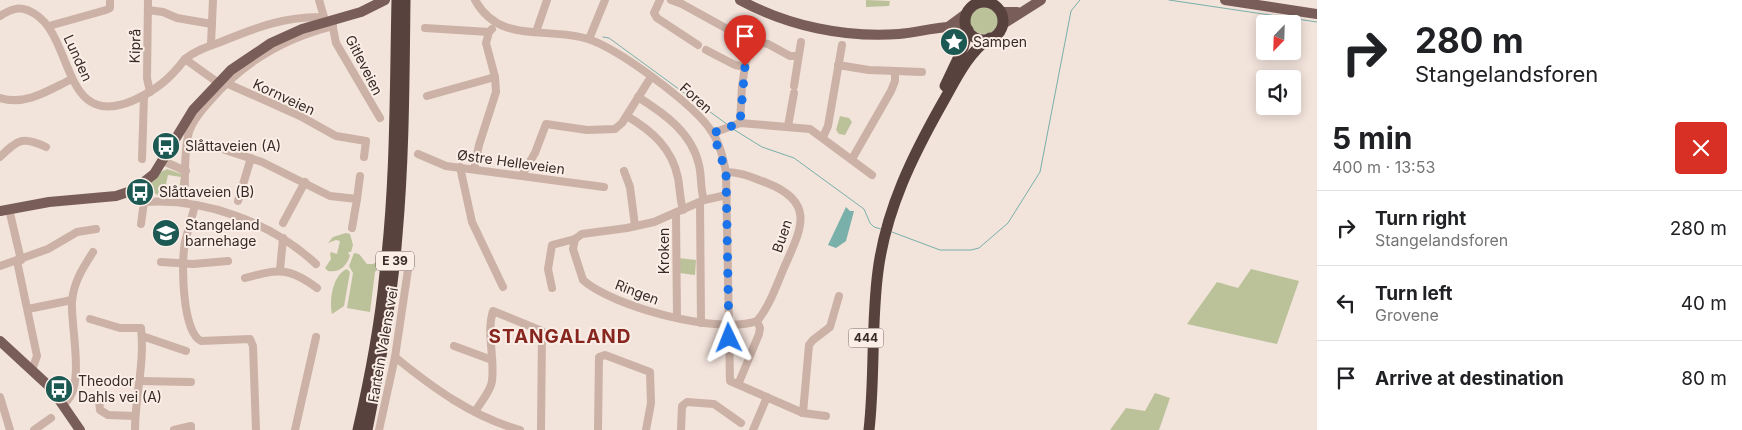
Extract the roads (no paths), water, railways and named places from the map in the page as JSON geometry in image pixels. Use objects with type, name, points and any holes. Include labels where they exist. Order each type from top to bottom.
[{"type":"highway","name":"E 39","points":[[367,430],[386,331],[398,235],[401,19],[397,0]]},
{"type":"highway","name":"E 39","points":[[358,430],[378,331],[389,232],[401,19],[405,0]]},
{"type":"highway","points":[[967,13],[981,1],[989,2],[1001,8],[1002,24]]},
{"type":"highway","name":"444","points":[[862,430],[869,285],[878,248],[902,164],[959,58],[968,29],[967,13]]},
{"type":"highway","name":"444","points":[[887,213],[924,136],[973,54],[998,33],[1002,24]]},
{"type":"highway","points":[[968,29],[977,38],[990,38]]},
{"type":"highway","name":"444","points":[[869,430],[878,248]]},
{"type":"main road","points":[[5,210],[48,202],[124,194],[144,184],[163,161],[186,120],[248,56],[302,29],[332,24],[385,0]]},
{"type":"main road","points":[[740,0],[788,20],[844,32],[897,34],[948,27],[968,29]]},
{"type":"main road","points":[[1002,24],[1041,0]]},
{"type":"main road","points":[[1225,0],[1317,14]]},
{"type":"main road","points":[[1001,8],[1011,13],[1023,10]]},
{"type":"main road","points":[[948,27],[967,13]]},
{"type":"main road","points":[[0,341],[32,370],[63,404],[80,430]]},
{"type":"street","points":[[49,26],[106,10],[112,5],[110,0]]},
{"type":"street","name":"Kiprå","points":[[142,159],[147,94],[148,0]]},
{"type":"street","points":[[211,44],[213,0]]},
{"type":"street","name":"Lunden","points":[[0,16],[14,8],[22,8],[42,18],[49,26],[72,79],[83,96],[108,107],[121,105],[147,94],[169,80],[185,59],[196,50],[252,28],[285,19],[302,16],[324,17],[319,0]]},
{"type":"street","points":[[474,169],[478,145],[496,92],[495,77],[486,43],[489,32],[496,24],[483,12],[475,0]]},
{"type":"street","points":[[536,32],[547,0]]},
{"type":"street","points":[[589,39],[605,0]]},
{"type":"street","points":[[660,0],[654,13],[657,18],[686,42],[698,45]]},
{"type":"street","points":[[671,0],[682,4],[749,41],[768,44],[790,56],[798,56]]},
{"type":"street","points":[[148,10],[163,12],[175,18],[212,24]]},
{"type":"street","name":"Gitleveien","points":[[332,24],[336,43],[380,118]]},
{"type":"street","name":"Foren","points":[[496,24],[511,30],[574,35],[589,39],[610,49],[651,77],[695,111],[713,133],[726,172],[730,381],[767,397]]},
{"type":"street","points":[[426,28],[489,32]]},
{"type":"street","points":[[740,123],[749,41]]},
{"type":"street","points":[[788,126],[800,42]]},
{"type":"street","points":[[823,137],[828,126],[842,45]]},
{"type":"street","points":[[706,50],[735,65],[745,66]]},
{"type":"street","points":[[184,202],[190,129],[221,82],[185,59]]},
{"type":"street","points":[[838,65],[922,72]]},
{"type":"street","points":[[852,159],[891,91],[895,71]]},
{"type":"street","points":[[427,96],[495,77]]},
{"type":"street","points":[[522,175],[535,153],[546,124],[608,130],[620,126],[651,77]]},
{"type":"street","points":[[0,98],[24,100],[72,79]]},
{"type":"street","name":"Kornveien","points":[[221,82],[300,116],[331,134],[366,141],[364,157]]},
{"type":"street","points":[[638,97],[671,120],[690,142],[699,164],[702,201],[701,322]]},
{"type":"street","name":"Kroken","points":[[627,116],[656,136],[669,154],[677,172],[679,212],[676,318]]},
{"type":"street","points":[[713,133],[740,123],[810,129],[872,175]]},
{"type":"street","points":[[0,156],[16,142],[22,140],[32,140],[46,147]]},
{"type":"street","points":[[188,142],[251,158],[305,182],[330,196],[357,199]]},
{"type":"street","name":"Østre Helleveien","points":[[418,154],[440,164],[604,187]]},
{"type":"street","points":[[238,201],[251,158]]},
{"type":"street","points":[[163,161],[186,171]]},
{"type":"street","points":[[460,166],[472,222],[503,287]]},
{"type":"street","points":[[624,171],[630,187],[635,226]]},
{"type":"street","name":"Buen","points":[[726,172],[740,173],[786,191],[795,200],[802,220],[796,241],[777,285],[757,321]]},
{"type":"street","points":[[352,228],[360,176]]},
{"type":"street","points":[[283,223],[305,182]]},
{"type":"street","points":[[552,288],[548,269],[552,245],[576,239],[582,234],[635,226],[679,212],[702,201],[727,195]]},
{"type":"street","points":[[141,224],[144,202],[184,202],[233,215],[283,238],[316,264]]},
{"type":"street","points":[[195,205],[185,243],[184,264],[188,324],[194,336],[205,342],[250,339],[253,346],[256,430]]},
{"type":"street","points":[[5,210],[19,261],[22,287],[37,356],[32,370]]},
{"type":"street","points":[[0,266],[19,261],[77,232],[96,229]]},
{"type":"street","points":[[280,270],[283,238]]},
{"type":"street","name":"Ringen","points":[[576,239],[573,249],[580,275],[588,285],[626,303],[676,318],[728,325]]},
{"type":"street","points":[[63,404],[71,395],[76,376],[72,300],[77,277],[93,252]]},
{"type":"street","points":[[161,262],[184,264],[228,261]]},
{"type":"street","name":"Fartein Valens vei","points":[[379,430],[395,357],[409,263]]},
{"type":"street","points":[[245,278],[280,270],[304,278],[317,288]]},
{"type":"street","points":[[803,413],[809,345],[830,327],[839,296]]},
{"type":"street","points":[[28,309],[72,300]]},
{"type":"street","points":[[475,412],[491,386],[490,334],[493,311],[542,331],[541,430]]},
{"type":"street","points":[[90,319],[120,328],[141,328],[141,381],[135,416],[135,430]]},
{"type":"street","points":[[728,325],[757,321],[760,328],[740,380]]},
{"type":"street","points":[[142,336],[186,351]]},
{"type":"street","points":[[295,430],[316,337]]},
{"type":"street","points":[[454,346],[492,360]]},
{"type":"street","points":[[598,430],[599,357],[605,355],[650,372],[651,403],[646,430]]},
{"type":"street","points":[[395,357],[426,383],[475,412],[520,430]]},
{"type":"street","points":[[141,381],[191,382]]},
{"type":"street","points":[[0,397],[10,430]]},
{"type":"street","points":[[753,430],[767,397],[803,413],[826,416]]},
{"type":"street","points":[[99,401],[100,410],[104,414],[135,416]]},
{"type":"street","points":[[681,430],[682,406],[687,402],[714,404],[741,423]]},
{"type":"street","points":[[34,430],[51,418]]},
{"type":"street","points":[[174,430],[191,426],[191,430]]},
{"type":"water","points":[[846,207],[850,211],[854,211],[846,241],[836,248],[828,245]]},
{"type":"waterway","points":[[892,232],[940,250],[971,250],[979,248],[1008,223],[1040,172],[1071,11],[1080,0]]},
{"type":"waterway","points":[[1169,0],[1317,22]]},
{"type":"waterway","points":[[603,37],[609,38],[728,125]]},
{"type":"waterway","points":[[733,129],[762,147],[794,158],[864,209],[870,223],[874,227],[881,229]]},
{"type":"place","name":"Sampen","points":[[954,42]]},
{"type":"place","name":"Slåttaveien (A)","points":[[166,146]]},
{"type":"place","name":"Slåttaveien (B)","points":[[140,192]]},
{"type":"place","name":"Stangeland barnehage","points":[[166,233]]},
{"type":"place","name":"Theodor Dahls vei (A)","points":[[59,389]]},
{"type":"district","name":"STANGALAND","points":[[560,336]]}]
